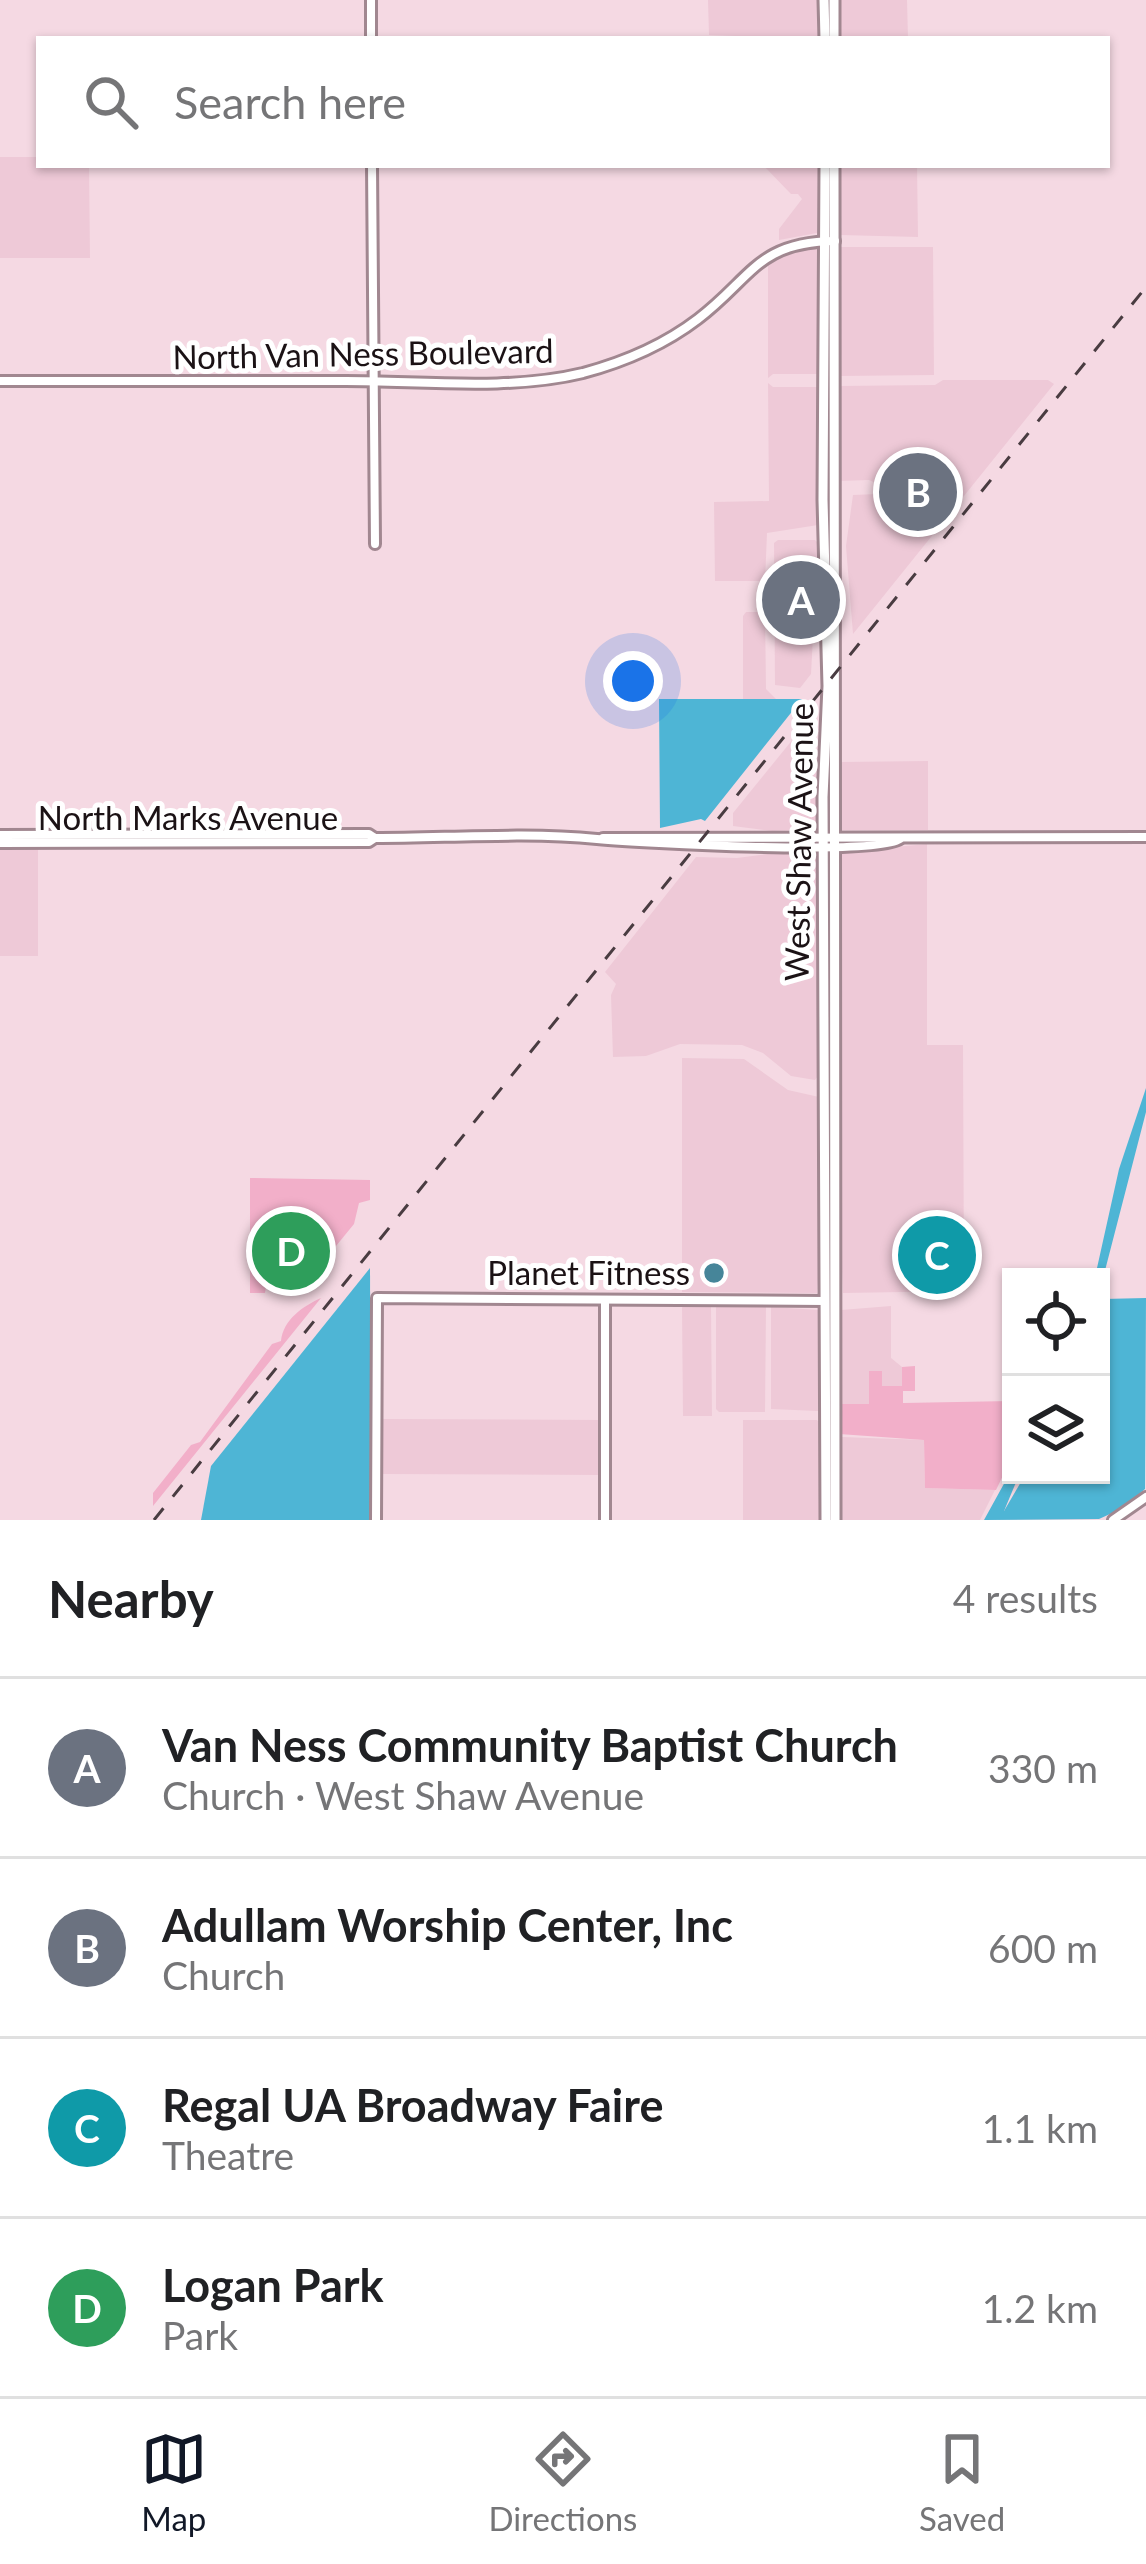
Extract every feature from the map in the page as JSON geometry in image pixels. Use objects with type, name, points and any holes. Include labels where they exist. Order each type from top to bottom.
[{"type":"main road","points":[[828,36],[834,0]]},
{"type":"main road","points":[[824,1],[834,16]]},
{"type":"main road","points":[[824,1],[828,36]]},
{"type":"main road","name":"West Shaw Avenue","points":[[830,168],[825,1146],[834,1442],[830,1520]]},
{"type":"main road","name":"West Shaw Avenue","points":[[828,381],[825,322],[830,242]]},
{"type":"main road","name":"West Shaw Avenue","points":[[828,442],[837,661],[823,901],[833,1027],[834,1203],[825,1414],[830,1520]]},
{"type":"main road","points":[[825,1146],[829,1198],[834,1203]]},
{"type":"main road","points":[[825,1414],[834,1442]]},
{"type":"street","points":[[371,0],[371,36]]},
{"type":"street","points":[[372,168],[375,544]]},
{"type":"street","name":"North Van Ness Boulevard","points":[[0,381],[535,380],[600,368],[644,351],[685,328],[769,254],[801,242],[830,242]]},
{"type":"street","name":"North Marks Avenue","points":[[0,840],[16,836],[369,834],[375,838],[766,837],[880,845],[896,844],[900,839],[1146,837]]},
{"type":"street","points":[[43,843],[69,836]]},
{"type":"street","points":[[719,845],[766,837]]},
{"type":"street","name":"North Marks Avenue","points":[[0,840],[369,842],[375,838]]},
{"type":"street","name":"North Marks Avenue","points":[[602,838],[719,845],[828,841]]},
{"type":"street","points":[[376,1520],[377,1298],[830,1301]]},
{"type":"street","points":[[605,1300],[605,1520]]},
{"type":"street","points":[[1113,1520],[1146,1498]]},
{"type":"shaded area","points":[[708,0],[819,0],[819,36],[709,35]]},
{"type":"shaded area","points":[[840,0],[907,0],[908,36],[840,36]]},
{"type":"shaded area","points":[[0,157],[36,157],[36,168],[89,168],[90,258],[0,258]]},
{"type":"shaded area","points":[[766,168],[819,168],[817,233],[779,240],[779,229],[802,199]]},
{"type":"shaded area","points":[[840,168],[917,168],[918,237],[841,235]]},
{"type":"shaded area","points":[[841,247],[933,247],[934,375],[839,376]]},
{"type":"shaded area","points":[[797,250],[819,251],[820,374],[773,374],[768,378],[768,263]]},
{"type":"shaded area","points":[[943,380],[1048,380],[1054,384],[853,634],[846,546],[853,495],[878,494],[878,484],[837,481],[839,386],[935,385]]},
{"type":"shaded area","points":[[768,383],[819,387],[818,525],[767,533],[765,581],[715,581],[714,502],[769,501]]},
{"type":"shaded area","points":[[774,543],[818,543],[811,674],[800,688],[775,685]]},
{"type":"shaded area","points":[[746,612],[765,612],[766,689],[776,699],[743,699]]},
{"type":"shaded area","points":[[815,712],[817,829],[772,831],[733,826],[733,813]]},
{"type":"shaded area","points":[[928,761],[928,830],[842,830],[838,821],[841,762]]},
{"type":"shaded area","points":[[927,844],[927,1045],[963,1045],[964,1291],[843,1293],[840,852]]},
{"type":"shaded area","points":[[0,847],[38,848],[38,956],[0,956]]},
{"type":"shaded area","points":[[798,850],[817,853],[815,1080],[791,1076],[763,1053],[742,1045],[680,1044],[646,1056],[613,1057],[611,995],[616,984],[605,972],[696,857],[737,858]]},
{"type":"shaded area","points":[[682,1058],[744,1059],[788,1090],[819,1097],[818,1225],[822,1228],[817,1293],[682,1292]]},
{"type":"shaded area","points":[[250,1178],[370,1180],[370,1200],[359,1203],[354,1224],[318,1268],[326,1278],[312,1290],[297,1294],[294,1279],[267,1279],[265,1293],[250,1293]]},
{"type":"shaded area","points":[[321,1298],[153,1506],[153,1493],[191,1445],[200,1442],[272,1344],[281,1341],[290,1320]]},
{"type":"shaded area","points":[[891,1306],[891,1358],[902,1367],[902,1386],[882,1386],[869,1372],[869,1404],[839,1404],[841,1310]]},
{"type":"shaded area","points":[[682,1307],[711,1307],[712,1416],[683,1416]]},
{"type":"shaded area","points":[[716,1307],[766,1307],[765,1412],[716,1409]]},
{"type":"shaded area","points":[[771,1307],[819,1310],[818,1411],[771,1409]]},
{"type":"shaded area","points":[[915,1366],[915,1391],[903,1391],[903,1403],[1002,1401],[1002,1478],[996,1490],[925,1488],[924,1440],[839,1434],[839,1404],[869,1404],[869,1371],[882,1371],[882,1386],[902,1386],[902,1367]]},
{"type":"shaded area","points":[[383,1419],[601,1420],[601,1475],[383,1474]]},
{"type":"shaded area","points":[[743,1420],[817,1420],[821,1424],[819,1520],[743,1520]]},
{"type":"shaded area","points":[[842,1437],[924,1440],[925,1488],[995,1490],[980,1520],[841,1520]]},
{"type":"water","points":[[659,699],[802,699],[705,821],[660,828]]},
{"type":"water","points":[[1146,1088],[1146,1112],[1106,1268],[1097,1268],[1119,1169]]},
{"type":"water","points":[[370,1268],[371,1520],[201,1520],[211,1466]]},
{"type":"water","points":[[1146,1298],[1145,1489],[1121,1509],[1099,1519],[984,1520],[1004,1484],[1015,1484],[1004,1511],[1020,1484],[1110,1484],[1110,1299]]},
{"type":"railway","points":[[154,1520],[1146,287]]},
{"type":"place","name":"Adullam Worship Center, Inc","points":[[918,492]]},
{"type":"place","name":"Van Ness Community Baptist Church","points":[[801,600]]},
{"type":"place","name":"Logan Park","points":[[291,1251]]},
{"type":"place","name":"Regal UA Broadway Faire","points":[[937,1255]]},
{"type":"place","name":"Planet Fitness","points":[[714,1273]]}]
